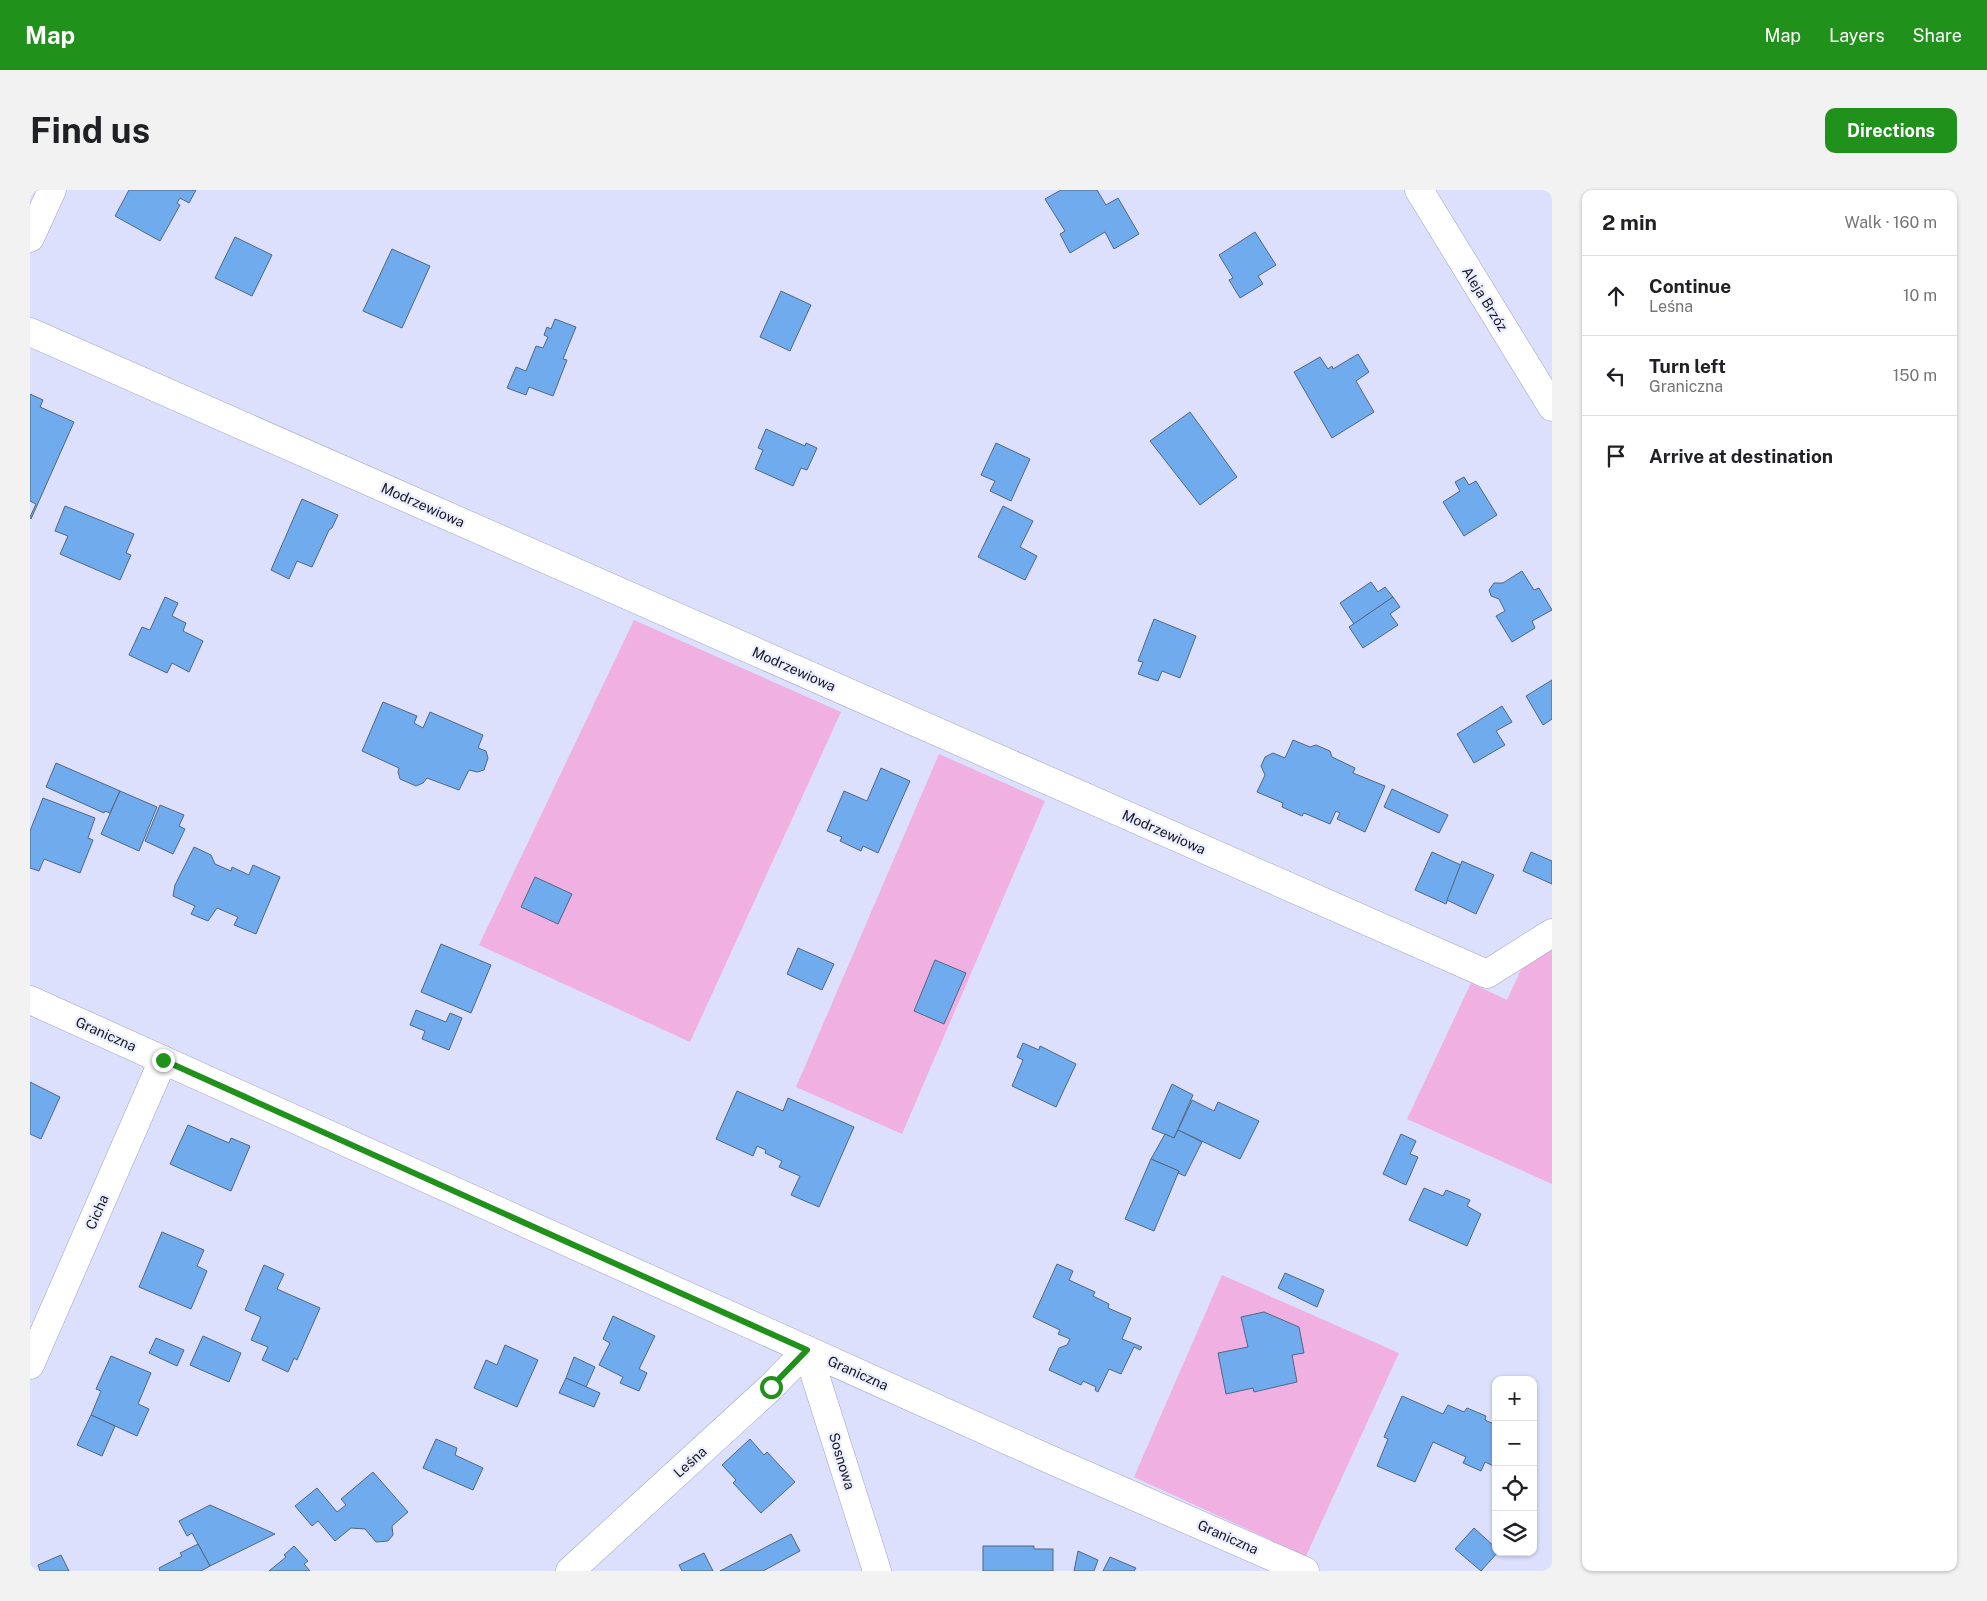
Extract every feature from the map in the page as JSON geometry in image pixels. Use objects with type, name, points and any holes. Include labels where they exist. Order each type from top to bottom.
[{"type":"street","points":[[30,238],[52,190]]},
{"type":"street","name":"Aleja Brzóz","points":[[1419,190],[1552,407]]},
{"type":"street","name":"Modrzewiowa","points":[[30,332],[1487,974],[1552,933]]},
{"type":"street","name":"Graniczna","points":[[30,1000],[807,1350],[1305,1571]]},
{"type":"street","name":"Cicha","points":[[30,1365],[163,1060]]},
{"type":"street","name":"Leśna","points":[[570,1571],[771,1387],[807,1350]]},
{"type":"street","name":"Sosnowa","points":[[807,1350],[877,1571]]},
{"type":"shaded area","points":[[634,620],[841,712],[690,1042],[479,945]]},
{"type":"shaded area","points":[[939,754],[1045,801],[902,1134],[796,1087]]},
{"type":"shaded area","points":[[1552,947],[1552,1184],[1407,1119],[1471,983],[1507,1000],[1524,963]]},
{"type":"shaded area","points":[[1222,1275],[1399,1353],[1306,1556],[1134,1477]]},
{"type":"building","points":[[129,190],[196,190],[189,203],[180,198],[177,203],[180,205],[160,241],[115,216]]},
{"type":"building","points":[[1061,190],[1097,190],[1106,205],[1118,198],[1139,234],[1114,249],[1105,232],[1070,253],[1060,234],[1065,231],[1045,199]]},
{"type":"building","points":[[1255,232],[1276,265],[1258,276],[1263,284],[1240,298],[1229,280],[1233,278],[1219,255]]},
{"type":"building","points":[[235,237],[272,255],[252,296],[215,278]]},
{"type":"building","points":[[392,249],[430,266],[402,328],[363,311]]},
{"type":"building","points":[[781,291],[811,305],[790,351],[760,337]]},
{"type":"building","points":[[555,319],[576,327],[563,359],[567,360],[553,396],[529,387],[526,395],[507,388],[516,367],[526,371],[536,346],[543,348],[548,337],[544,335],[547,327],[551,329]]},
{"type":"building","points":[[1358,354],[1369,372],[1356,381],[1374,412],[1332,438],[1294,372],[1320,357],[1328,369],[1332,366],[1333,369]]},
{"type":"building","points":[[30,394],[43,400],[40,407],[74,422],[31,519],[30,517],[36,504],[30,501]]},
{"type":"building","points":[[1190,412],[1237,477],[1200,505],[1150,441]]},
{"type":"building","points":[[766,429],[805,446],[806,443],[817,448],[807,470],[801,468],[793,486],[755,469],[763,450],[758,448]]},
{"type":"building","points":[[996,443],[1030,459],[1011,501],[990,491],[995,481],[981,475]]},
{"type":"building","points":[[1464,477],[1469,485],[1476,481],[1497,515],[1464,536],[1443,502],[1460,491],[1455,482]]},
{"type":"building","points":[[302,499],[338,515],[312,567],[297,561],[289,579],[271,570]]},
{"type":"building","points":[[65,506],[134,534],[126,553],[131,555],[120,580],[60,554],[68,536],[55,531]]},
{"type":"building","points":[[1003,506],[1033,521],[1020,547],[1037,556],[1025,580],[978,557]]},
{"type":"building","points":[[1522,571],[1534,590],[1539,588],[1552,610],[1532,621],[1535,628],[1512,642],[1496,616],[1505,611],[1499,599],[1491,596],[1489,590],[1494,583],[1503,583]]},
{"type":"building","points":[[1371,582],[1378,592],[1385,587],[1393,597],[1354,624],[1340,603]]},
{"type":"building","points":[[165,597],[178,603],[172,616],[186,623],[183,631],[203,641],[189,672],[172,663],[167,673],[129,655],[142,627],[150,630]]},
{"type":"building","points":[[1393,597],[1400,607],[1390,614],[1398,625],[1363,648],[1349,627]]},
{"type":"building","points":[[1154,619],[1196,636],[1180,678],[1162,671],[1158,681],[1138,674],[1143,662],[1138,661]]},
{"type":"building","points":[[1552,680],[1552,719],[1543,725],[1526,696]]},
{"type":"building","points":[[383,702],[417,716],[414,723],[423,728],[430,712],[483,735],[478,748],[486,751],[488,758],[484,770],[477,772],[469,770],[459,790],[427,778],[423,783],[416,786],[400,779],[399,768],[362,751]]},
{"type":"building","points":[[1502,706],[1512,722],[1496,731],[1505,745],[1474,763],[1457,734]]},
{"type":"building","points":[[1293,740],[1310,747],[1316,745],[1330,751],[1332,757],[1355,768],[1353,773],[1385,786],[1365,832],[1337,819],[1340,813],[1336,811],[1330,824],[1304,813],[1302,816],[1282,807],[1283,803],[1257,792],[1265,775],[1261,766],[1265,757],[1273,753],[1285,758]]},
{"type":"building","points":[[56,763],[120,791],[110,813],[105,811],[104,813],[46,787]]},
{"type":"building","points":[[881,768],[910,781],[878,853],[863,846],[861,851],[840,841],[842,837],[827,831],[844,791],[867,801]]},
{"type":"building","points":[[1392,789],[1448,815],[1439,833],[1384,807]]},
{"type":"building","points":[[120,791],[157,807],[139,851],[101,834]]},
{"type":"building","points":[[43,798],[95,818],[88,838],[93,840],[80,873],[44,859],[39,871],[30,868],[30,831]]},
{"type":"building","points":[[160,805],[184,815],[179,826],[185,829],[173,854],[145,841]]},
{"type":"building","points":[[194,847],[211,855],[215,864],[231,871],[232,867],[249,875],[253,865],[280,877],[256,934],[234,925],[238,917],[217,908],[208,921],[191,914],[195,906],[173,896],[175,885]]},
{"type":"building","points":[[1432,852],[1461,865],[1446,904],[1415,890]]},
{"type":"building","points":[[1531,852],[1552,861],[1552,884],[1523,871]]},
{"type":"building","points":[[1462,861],[1494,875],[1476,914],[1447,900]]},
{"type":"building","points":[[535,877],[572,894],[558,924],[521,907]]},
{"type":"building","points":[[441,944],[491,965],[471,1013],[421,992]]},
{"type":"building","points":[[798,948],[834,964],[822,990],[787,974]]},
{"type":"building","points":[[935,960],[966,973],[944,1024],[914,1011]]},
{"type":"building","points":[[416,1010],[446,1022],[450,1013],[462,1018],[449,1050],[422,1039],[425,1031],[410,1025]]},
{"type":"building","points":[[1023,1043],[1039,1050],[1040,1046],[1076,1064],[1056,1107],[1012,1086],[1023,1060],[1017,1057]]},
{"type":"building","points":[[30,1082],[60,1097],[41,1139],[30,1134]]},
{"type":"building","points":[[1172,1084],[1193,1095],[1174,1138],[1152,1129]]},
{"type":"building","points":[[737,1091],[783,1111],[788,1098],[854,1127],[819,1207],[791,1195],[800,1176],[779,1167],[782,1161],[765,1153],[766,1150],[757,1146],[753,1156],[716,1139]]},
{"type":"building","points":[[1192,1100],[1214,1111],[1218,1102],[1259,1121],[1240,1159],[1178,1130]]},
{"type":"building","points":[[188,1125],[229,1143],[231,1138],[250,1146],[231,1191],[170,1164]]},
{"type":"building","points":[[1178,1130],[1202,1142],[1185,1176],[1178,1173],[1179,1171],[1151,1159],[1165,1134],[1174,1138]]},
{"type":"building","points":[[1401,1134],[1416,1141],[1410,1154],[1418,1157],[1406,1185],[1383,1174]]},
{"type":"building","points":[[1151,1159],[1179,1171],[1154,1231],[1125,1219]]},
{"type":"building","points":[[1424,1188],[1443,1196],[1446,1190],[1470,1200],[1467,1206],[1481,1214],[1467,1246],[1409,1220]]},
{"type":"building","points":[[162,1232],[204,1250],[197,1266],[207,1271],[191,1309],[139,1287]]},
{"type":"building","points":[[1057,1264],[1073,1271],[1069,1280],[1095,1292],[1093,1296],[1109,1304],[1108,1308],[1131,1318],[1122,1339],[1142,1347],[1140,1350],[1134,1347],[1121,1374],[1109,1369],[1098,1392],[1095,1390],[1096,1387],[1083,1381],[1081,1385],[1049,1370],[1059,1348],[1067,1345],[1070,1339],[1058,1334],[1060,1330],[1033,1317]]},
{"type":"building","points":[[264,1265],[284,1274],[277,1289],[320,1308],[297,1360],[294,1358],[288,1372],[262,1360],[268,1347],[251,1340],[261,1317],[245,1310]]},
{"type":"building","points":[[1285,1273],[1324,1290],[1317,1307],[1278,1288]]},
{"type":"building","points":[[1264,1312],[1299,1327],[1304,1353],[1292,1355],[1297,1382],[1254,1392],[1253,1388],[1226,1394],[1218,1353],[1248,1347],[1241,1317]]},
{"type":"building","points":[[613,1316],[655,1336],[639,1369],[647,1373],[639,1391],[620,1383],[623,1377],[599,1365],[610,1343],[603,1339]]},
{"type":"building","points":[[203,1336],[241,1353],[229,1382],[190,1365]]},
{"type":"building","points":[[156,1338],[184,1350],[177,1366],[149,1353]]},
{"type":"building","points":[[505,1345],[538,1360],[517,1407],[474,1388],[486,1360],[497,1365]]},
{"type":"building","points":[[111,1356],[151,1373],[138,1404],[149,1409],[137,1436],[91,1415],[101,1391],[96,1389]]},
{"type":"building","points":[[574,1357],[595,1367],[586,1387],[566,1378]]},
{"type":"building","points":[[566,1378],[600,1393],[594,1407],[559,1393]]},
{"type":"building","points":[[1402,1396],[1443,1414],[1448,1405],[1464,1412],[1467,1408],[1486,1416],[1485,1420],[1492,1423],[1492,1465],[1485,1462],[1481,1471],[1463,1463],[1466,1457],[1433,1442],[1415,1482],[1377,1466],[1388,1439],[1384,1437]]},
{"type":"building","points":[[91,1415],[115,1426],[102,1456],[77,1445]]},
{"type":"building","points":[[436,1439],[457,1448],[455,1455],[483,1468],[473,1490],[423,1468]]},
{"type":"building","points":[[750,1439],[764,1455],[767,1452],[795,1482],[761,1513],[733,1483],[736,1480],[722,1465]]},
{"type":"building","points":[[373,1472],[408,1512],[392,1526],[393,1535],[388,1541],[376,1542],[365,1529],[351,1528],[335,1541],[318,1521],[312,1526],[295,1506],[317,1488],[337,1512],[346,1505],[341,1499]]},
{"type":"building","points":[[210,1505],[275,1534],[210,1566],[192,1533],[187,1536],[179,1521]]},
{"type":"building","points":[[1474,1528],[1492,1544],[1492,1556],[1494,1556],[1481,1571],[1455,1549]]},
{"type":"building","points":[[791,1534],[800,1551],[763,1571],[720,1571]]},
{"type":"building","points":[[198,1544],[210,1566],[201,1571],[160,1571],[159,1568],[182,1556],[180,1553]]},
{"type":"building","points":[[294,1546],[308,1561],[304,1564],[310,1571],[269,1571],[286,1557],[284,1555]]},
{"type":"building","points":[[983,1546],[1034,1546],[1034,1549],[1053,1549],[1053,1571],[983,1571]]},
{"type":"building","points":[[1078,1551],[1098,1560],[1094,1571],[1074,1571]]},
{"type":"building","points":[[704,1553],[713,1571],[682,1571],[679,1565]]},
{"type":"building","points":[[61,1555],[69,1571],[40,1571],[38,1565]]},
{"type":"building","points":[[1110,1557],[1136,1568],[1134,1571],[1103,1571]]},
{"type":"route","points":[[163,1060],[807,1350],[771,1387]]}]
